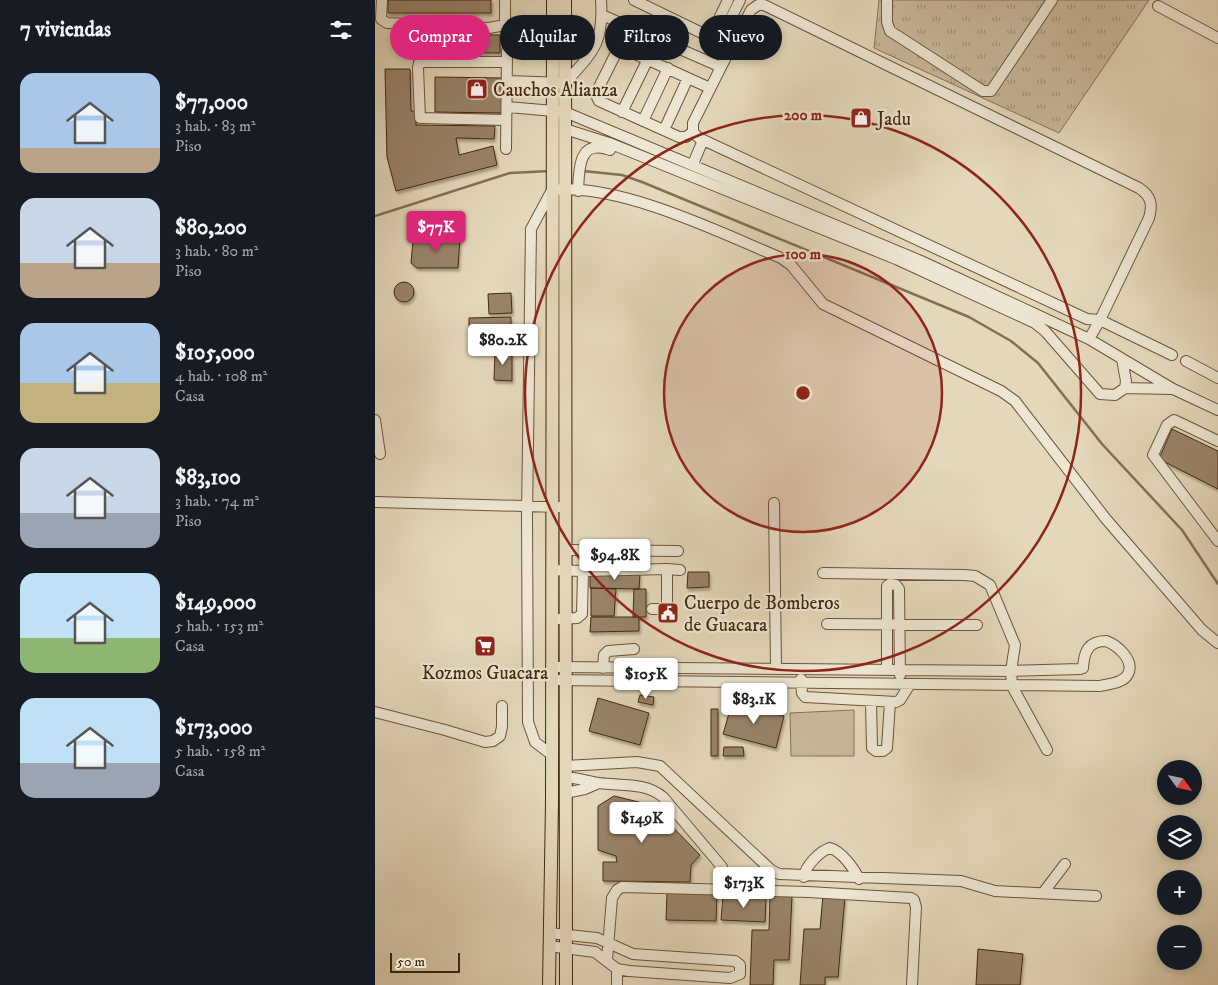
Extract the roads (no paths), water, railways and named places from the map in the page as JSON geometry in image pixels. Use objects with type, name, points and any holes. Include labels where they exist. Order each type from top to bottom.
[{"type":"main road","points":[[553,0],[553,15]]},
{"type":"main road","points":[[549,985],[552,755],[551,620],[552,570],[558,507],[559,83],[565,0]]},
{"type":"main road","points":[[557,60],[559,83]]},
{"type":"main road","points":[[559,111],[565,129],[559,164]]},
{"type":"main road","points":[[558,507],[567,550],[565,595],[566,985]]},
{"type":"street","points":[[382,0],[381,19],[387,23],[489,28],[500,26]]},
{"type":"street","points":[[505,0],[505,15]]},
{"type":"street","points":[[507,81],[559,83],[591,55],[599,38],[602,15],[601,0]]},
{"type":"street","points":[[634,0],[699,32]]},
{"type":"street","points":[[723,15],[728,0]]},
{"type":"street","points":[[731,15],[740,0]]},
{"type":"street","points":[[748,0],[758,5],[764,5],[829,36],[1146,193],[1152,206],[1149,218],[1089,339]]},
{"type":"street","points":[[887,0],[887,22],[890,31],[983,90],[991,91],[1052,0]]},
{"type":"street","points":[[748,15],[758,5]]},
{"type":"street","points":[[1158,6],[1218,38]]},
{"type":"street","points":[[602,15],[721,67]]},
{"type":"street","points":[[612,60],[597,88],[596,95],[599,101],[679,137],[686,137],[693,132]]},
{"type":"street","points":[[622,112],[648,60]]},
{"type":"street","points":[[650,60],[710,88]]},
{"type":"street","points":[[693,132],[693,123],[725,60]]},
{"type":"street","points":[[506,149],[507,120],[507,62],[419,63],[420,118],[507,120]]},
{"type":"street","points":[[643,121],[668,68]]},
{"type":"street","points":[[664,130],[688,78]]},
{"type":"street","points":[[507,107],[559,111],[693,164],[921,261],[1089,339],[1173,389],[1218,410]]},
{"type":"street","points":[[565,129],[623,148],[896,259],[1035,324],[1045,331],[1100,394],[1115,396],[1125,388],[1173,389]]},
{"type":"street","points":[[693,132],[703,140],[1087,318],[1099,320],[1171,355]]},
{"type":"street","points":[[693,164],[703,140]]},
{"type":"street","points":[[578,191],[579,165],[589,150],[596,146],[611,150],[623,148]]},
{"type":"street","points":[[552,755],[535,742],[529,722],[528,506],[531,229],[558,184],[578,191],[623,198],[706,226],[787,261],[823,304],[1001,391],[1015,402],[1106,519],[1202,630],[1218,643]]},
{"type":"street","points":[[1122,359],[1125,372],[1125,388]]},
{"type":"street","points":[[1186,361],[1218,378]]},
{"type":"street","points":[[375,420],[380,454]]},
{"type":"street","points":[[1218,440],[1174,420],[1167,425],[1153,455],[1218,541]]},
{"type":"street","points":[[375,502],[558,507]]},
{"type":"street","points":[[774,503],[776,669]]},
{"type":"street","points":[[567,550],[678,551]]},
{"type":"street","points":[[652,609],[664,608],[667,605],[667,569]]},
{"type":"street","points":[[552,570],[680,570]]},
{"type":"street","points":[[551,620],[577,618],[582,614],[583,571]]},
{"type":"street","points":[[823,573],[965,575],[984,580],[990,585],[1014,640],[1016,649],[1011,671],[1012,686],[1047,750]]},
{"type":"street","points":[[801,670],[800,683],[802,694],[805,697],[890,702],[900,700],[905,684],[900,670],[899,586],[890,584],[887,586],[887,670]]},
{"type":"street","points":[[552,596],[583,594]]},
{"type":"street","points":[[827,624],[977,625]]},
{"type":"street","points":[[552,674],[603,668],[1011,671],[1082,669],[1087,648],[1093,643],[1101,641],[1117,646],[1129,667],[1129,673],[1124,678],[1100,686],[800,683],[565,673]]},
{"type":"street","points":[[603,668],[604,655],[608,650],[634,650]]},
{"type":"street","points":[[871,701],[872,742],[873,748],[876,751],[883,751],[887,748],[890,702]]},
{"type":"street","points":[[375,712],[485,742],[493,741],[500,736],[502,706]]},
{"type":"street","points":[[565,771],[637,762],[660,766],[771,870],[784,876],[961,882],[990,891],[1096,896]]},
{"type":"street","points":[[565,771],[599,783],[645,788],[659,794],[722,867]]},
{"type":"street","points":[[565,793],[585,789],[599,783]]},
{"type":"street","points":[[804,876],[806,869],[829,848],[834,850],[859,878]]},
{"type":"street","points":[[1043,893],[1065,864]]},
{"type":"street","points":[[607,960],[612,898],[617,890],[622,887],[808,892],[911,898],[914,900],[916,907],[912,985]]},
{"type":"street","points":[[549,939],[567,941],[597,938],[609,942],[620,950],[633,954],[735,961],[740,965],[740,974],[730,978],[617,969],[595,952],[567,941]]},
{"type":"street","points":[[617,969],[617,985]]},
{"type":"waterway","points":[[375,216],[510,173],[550,171]]},
{"type":"waterway","points":[[583,171],[622,175],[642,182],[969,317],[1011,341],[1038,363],[1102,444],[1182,530],[1218,584]]},
{"type":"place","name":"Cauchos Alianza","points":[[477,89]]},
{"type":"place","name":"Jadu","points":[[861,118]]},
{"type":"place","name":"Cuerpo de Bomberos de Guacara","points":[[668,613]]},
{"type":"place","name":"Kozmos Guacara","points":[[485,646]]}]
